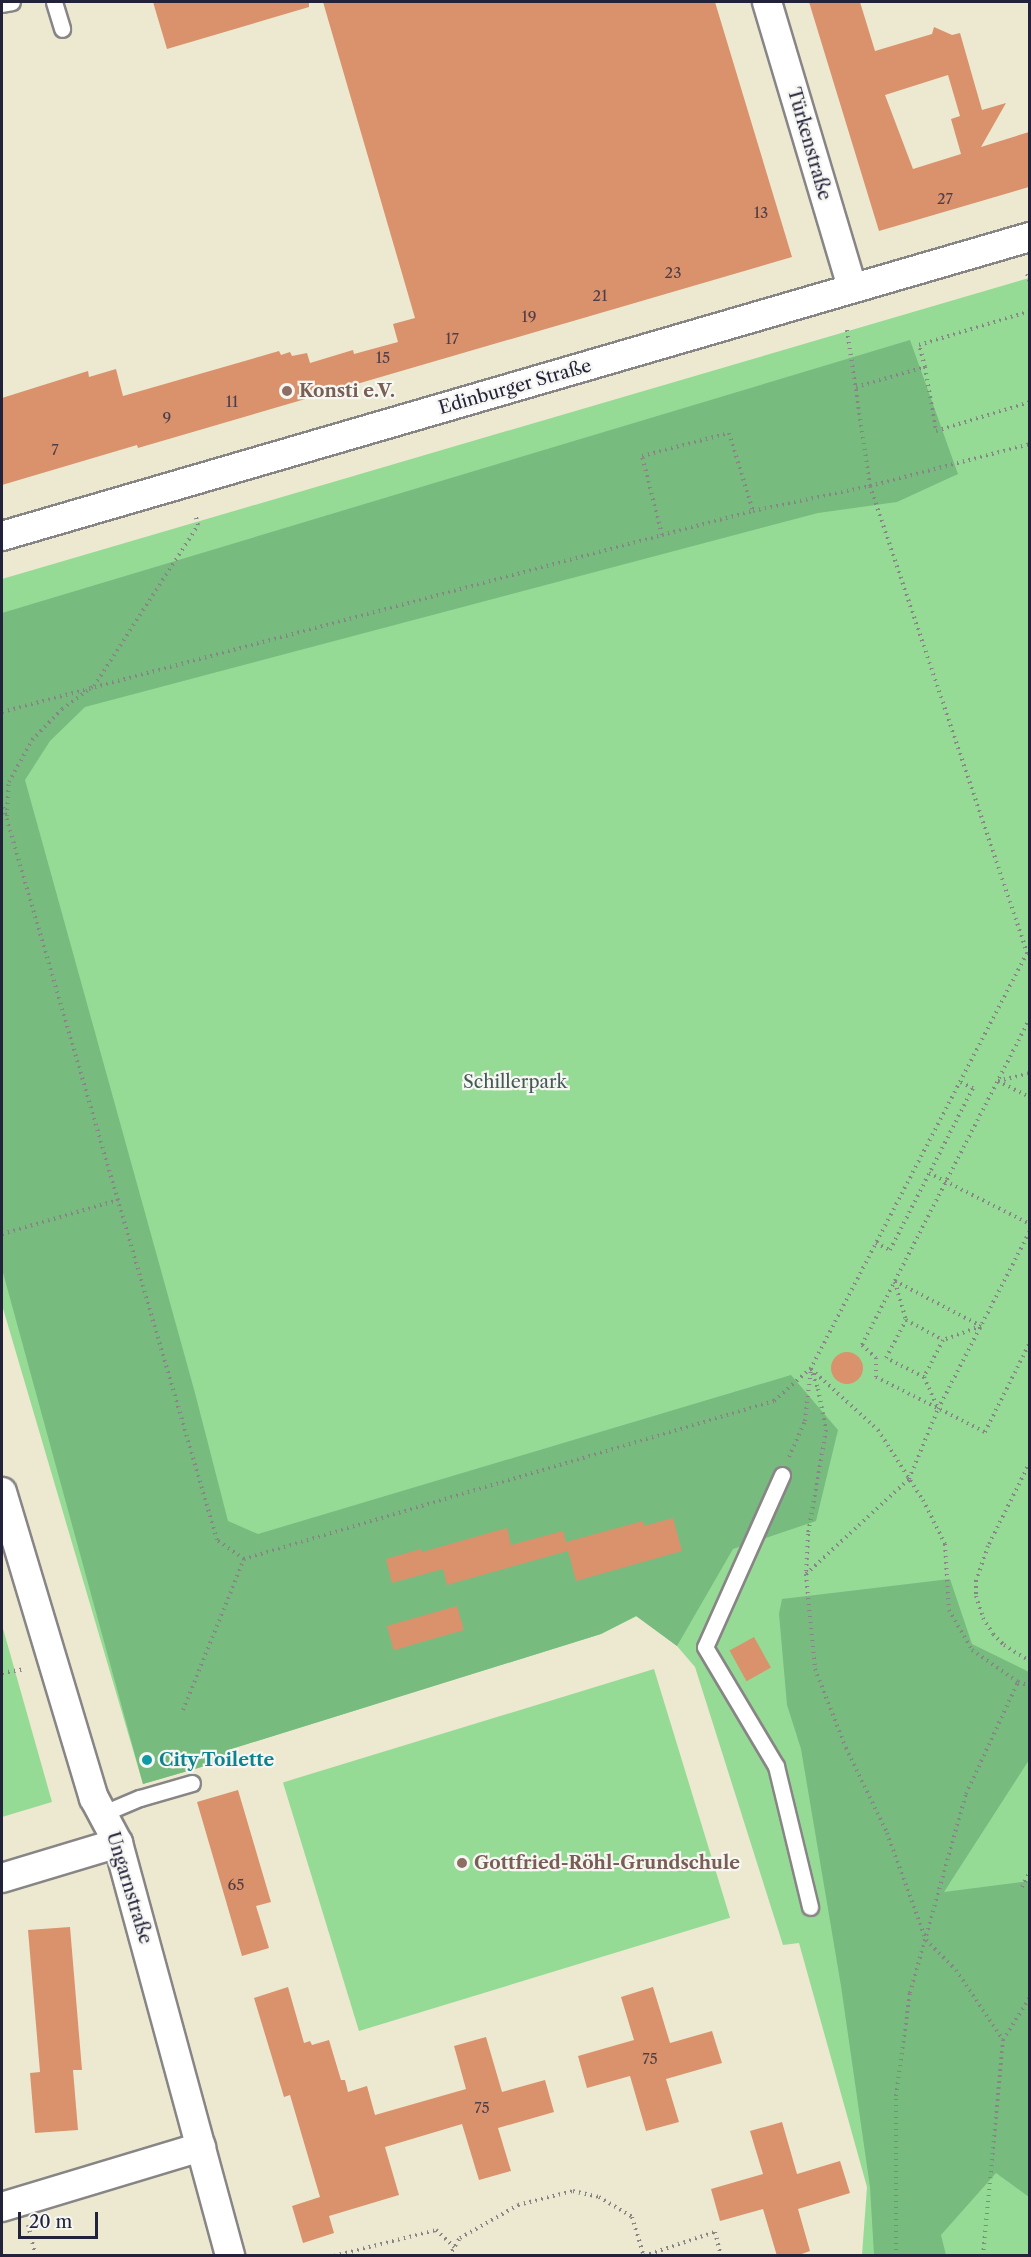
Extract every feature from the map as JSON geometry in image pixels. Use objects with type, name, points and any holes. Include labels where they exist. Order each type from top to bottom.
[{"type":"street","name":"Türkenstraße","points":[[767,2],[852,287]]},
{"type":"street","name":"Edinburger Straße","points":[[2,536],[1029,237]]},
{"type":"street","name":"Ungarnstraße","points":[[2,1492],[94,1798],[118,1843],[230,2256]]},
{"type":"street","points":[[2,1878],[118,1843]]},
{"type":"street","points":[[2,2207],[201,2147]]},
{"type":"lane","points":[[2,4],[12,2]]},
{"type":"lane","points":[[54,2],[62,29]]},
{"type":"lane","points":[[782,1475],[705,1647],[776,1766],[810,1907]]},
{"type":"lane","points":[[104,1813],[140,1798],[192,1782]]},
{"type":"path","points":[[1027,274],[1029,282]]},
{"type":"path","points":[[1029,311],[919,345],[936,431],[1029,402]]},
{"type":"path","points":[[244,1559],[774,1401],[811,1368],[1028,954],[870,486],[847,330]]},
{"type":"path","points":[[856,387],[925,367]]},
{"type":"path","points":[[662,535],[642,456],[729,433],[753,511]]},
{"type":"path","points":[[2,712],[753,511],[870,486],[1029,444]]},
{"type":"path","points":[[7,820],[9,782],[32,740],[62,709],[94,686],[198,525],[196,517]]},
{"type":"path","points":[[2,803],[217,1540],[244,1559]]},
{"type":"path","points":[[1029,1018],[862,1345],[873,1354],[877,1363],[876,1377],[985,1432],[1029,1342]]},
{"type":"path","points":[[998,1081],[1029,1073]]},
{"type":"path","points":[[998,1081],[1029,1097]]},
{"type":"path","points":[[876,1243],[890,1250],[973,1088],[960,1082]]},
{"type":"path","points":[[929,1173],[1029,1224]]},
{"type":"path","points":[[2,1234],[118,1200]]},
{"type":"path","points":[[806,1574],[909,1479],[938,1409],[1029,1231]]},
{"type":"path","points":[[877,1363],[886,1358],[906,1320],[895,1281]]},
{"type":"path","points":[[895,1281],[981,1326]]},
{"type":"path","points":[[906,1320],[943,1340]]},
{"type":"path","points":[[924,1377],[943,1340],[981,1326]]},
{"type":"path","points":[[886,1358],[924,1377],[938,1409]]},
{"type":"path","points":[[782,1475],[805,1421],[811,1368]]},
{"type":"path","points":[[811,1368],[878,1430],[936,1523],[945,1544],[949,1610],[972,1650],[1018,1682],[1029,1686]]},
{"type":"path","points":[[811,1368],[818,1389],[826,1430],[808,1534],[806,1574],[815,1669],[846,1748],[887,1833],[926,1940],[956,1970],[1003,2040]]},
{"type":"path","points":[[1029,1462],[980,1563],[976,1596],[983,1618],[993,1634],[1004,1645],[1029,1661]]},
{"type":"path","points":[[183,1710],[244,1559]]},
{"type":"path","points":[[2,1673],[24,1669]]},
{"type":"path","points":[[896,2256],[896,2096],[910,1993],[966,1794],[1018,1682]]},
{"type":"path","points":[[1022,1887],[1029,1871]]},
{"type":"path","points":[[983,2256],[1003,2040],[1029,1997]]},
{"type":"path","points":[[449,2256],[460,2238],[518,2205],[573,2191],[599,2197],[632,2217],[643,2256],[715,2232],[722,2256]]},
{"type":"path","points":[[334,2256],[436,2230],[454,2247]]},
{"type":"green space","name":"Schillerpark","points":[[1029,278],[1029,2255],[862,2255],[867,2187],[799,1943],[783,1945],[695,1667],[677,1646],[637,1616],[601,1634],[228,1750],[229,1759],[143,1784],[2,1305],[2,579]]},
{"type":"green space","points":[[910,340],[958,474],[897,502],[818,513],[85,707],[50,741],[25,780],[195,1393],[228,1521],[258,1534],[791,1375],[838,1430],[816,1521],[733,1549],[677,1646],[636,1616],[601,1634],[228,1750],[229,1759],[143,1784],[2,1269],[2,613]]},
{"type":"green space","points":[[950,1579],[972,1644],[1029,1672],[1029,1760],[944,1892],[1029,1881],[1029,2197],[996,2173],[941,2235],[946,2255],[874,2255],[870,2187],[841,1986],[801,1749],[787,1705],[779,1614],[782,1599]]},
{"type":"green space","points":[[2,1625],[52,1802],[2,1817]]},
{"type":"green space","points":[[654,1669],[730,1918],[359,2031],[283,1782]]},
{"type":"building","points":[[153,2],[309,2],[309,7],[167,49]]},
{"type":"building","points":[[323,2],[715,2],[792,257],[138,448],[137,445],[2,485],[2,398],[88,371],[89,377],[116,369],[123,396],[279,351],[281,355],[290,352],[292,356],[307,353],[310,363],[353,350],[354,354],[398,342],[393,324],[415,318]]},
{"type":"building","points":[[809,2],[860,2],[875,51],[932,34],[934,27],[952,35],[960,33],[982,110],[1006,103],[981,147],[1029,132],[1029,187],[879,231]],"holes":[[[948,75],[960,116],[951,119],[961,154],[913,169],[885,95]]]},
{"type":"building","points":[[847,1352],[859,1356],[863,1368],[859,1380],[847,1384],[835,1380],[831,1368],[835,1356]]},
{"type":"building","points":[[673,1518],[682,1551],[576,1581],[568,1551],[447,1585],[443,1569],[392,1583],[386,1559],[421,1549],[422,1552],[507,1528],[511,1545],[563,1531],[566,1542],[643,1521],[644,1526]]},
{"type":"building","points":[[457,1606],[464,1630],[394,1650],[387,1626]]},
{"type":"building","points":[[754,1637],[771,1668],[746,1681],[730,1651]]},
{"type":"building","points":[[238,1790],[271,1902],[256,1906],[269,1948],[242,1956],[197,1802]]},
{"type":"building","points":[[70,1927],[82,2070],[73,2070],[78,2130],[35,2133],[30,2073],[40,2072],[28,1930]]},
{"type":"building","points":[[288,1987],[304,2043],[310,2041],[312,2045],[329,2040],[341,2080],[345,2080],[348,2092],[367,2086],[375,2115],[466,2089],[454,2046],[486,2037],[502,2092],[545,2080],[554,2112],[498,2128],[511,2171],[479,2180],[462,2124],[385,2147],[399,2195],[329,2216],[334,2233],[303,2243],[292,2206],[320,2197],[290,2095],[284,2097],[254,1998]]},
{"type":"building","points":[[653,1987],[670,2043],[712,2031],[722,2063],[666,2079],[679,2122],[646,2131],[630,2076],[587,2088],[578,2056],[634,2040],[621,1997]]},
{"type":"building","points":[[782,2122],[797,2174],[840,2161],[850,2193],[798,2209],[810,2251],[796,2256],[777,2256],[763,2209],[720,2221],[711,2189],[763,2174],[750,2131]]},
{"type":"place","name":"Konsti e.V.","points":[[287,391]]},
{"type":"place","name":"City Toilette","points":[[147,1760]]},
{"type":"place","name":"Gottfried-Röhl-Grundschule","points":[[462,1863]]}]
